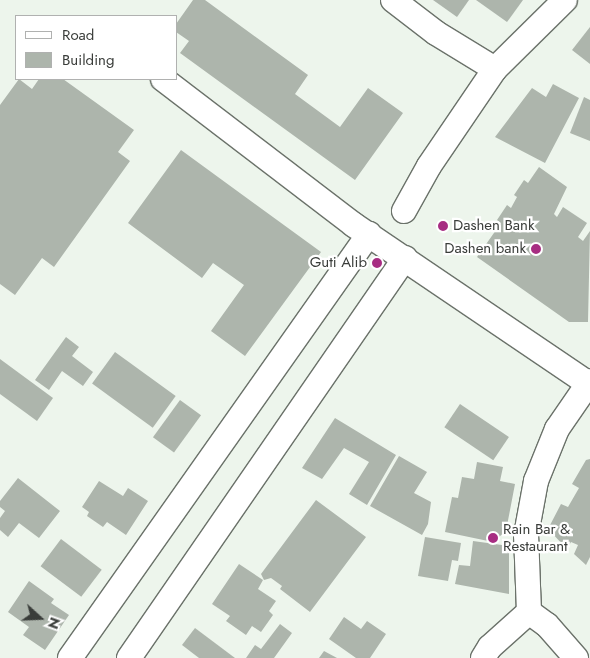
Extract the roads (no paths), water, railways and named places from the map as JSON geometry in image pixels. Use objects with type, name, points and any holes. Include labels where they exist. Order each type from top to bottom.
[{"type":"street","points":[[393,0],[436,33],[495,69]]},
{"type":"street","points":[[404,210],[429,166],[495,69],[565,0]]},
{"type":"street","points":[[163,80],[369,234],[589,383],[557,429],[536,481],[526,535],[529,612]]},
{"type":"street","points":[[70,658],[369,234]]},
{"type":"street","points":[[129,658],[405,258]]},
{"type":"street","points":[[483,658],[490,647],[529,612]]},
{"type":"street","points":[[529,612],[547,625],[576,658]]},
{"type":"place","name":"Dashen Bank","points":[[443,226]]},
{"type":"place","name":"Dashen bank","points":[[536,249]]},
{"type":"place","name":"Guti Alib","points":[[377,263]]},
{"type":"place","name":"Rain Bar & Restaurant","points":[[493,538]]}]
